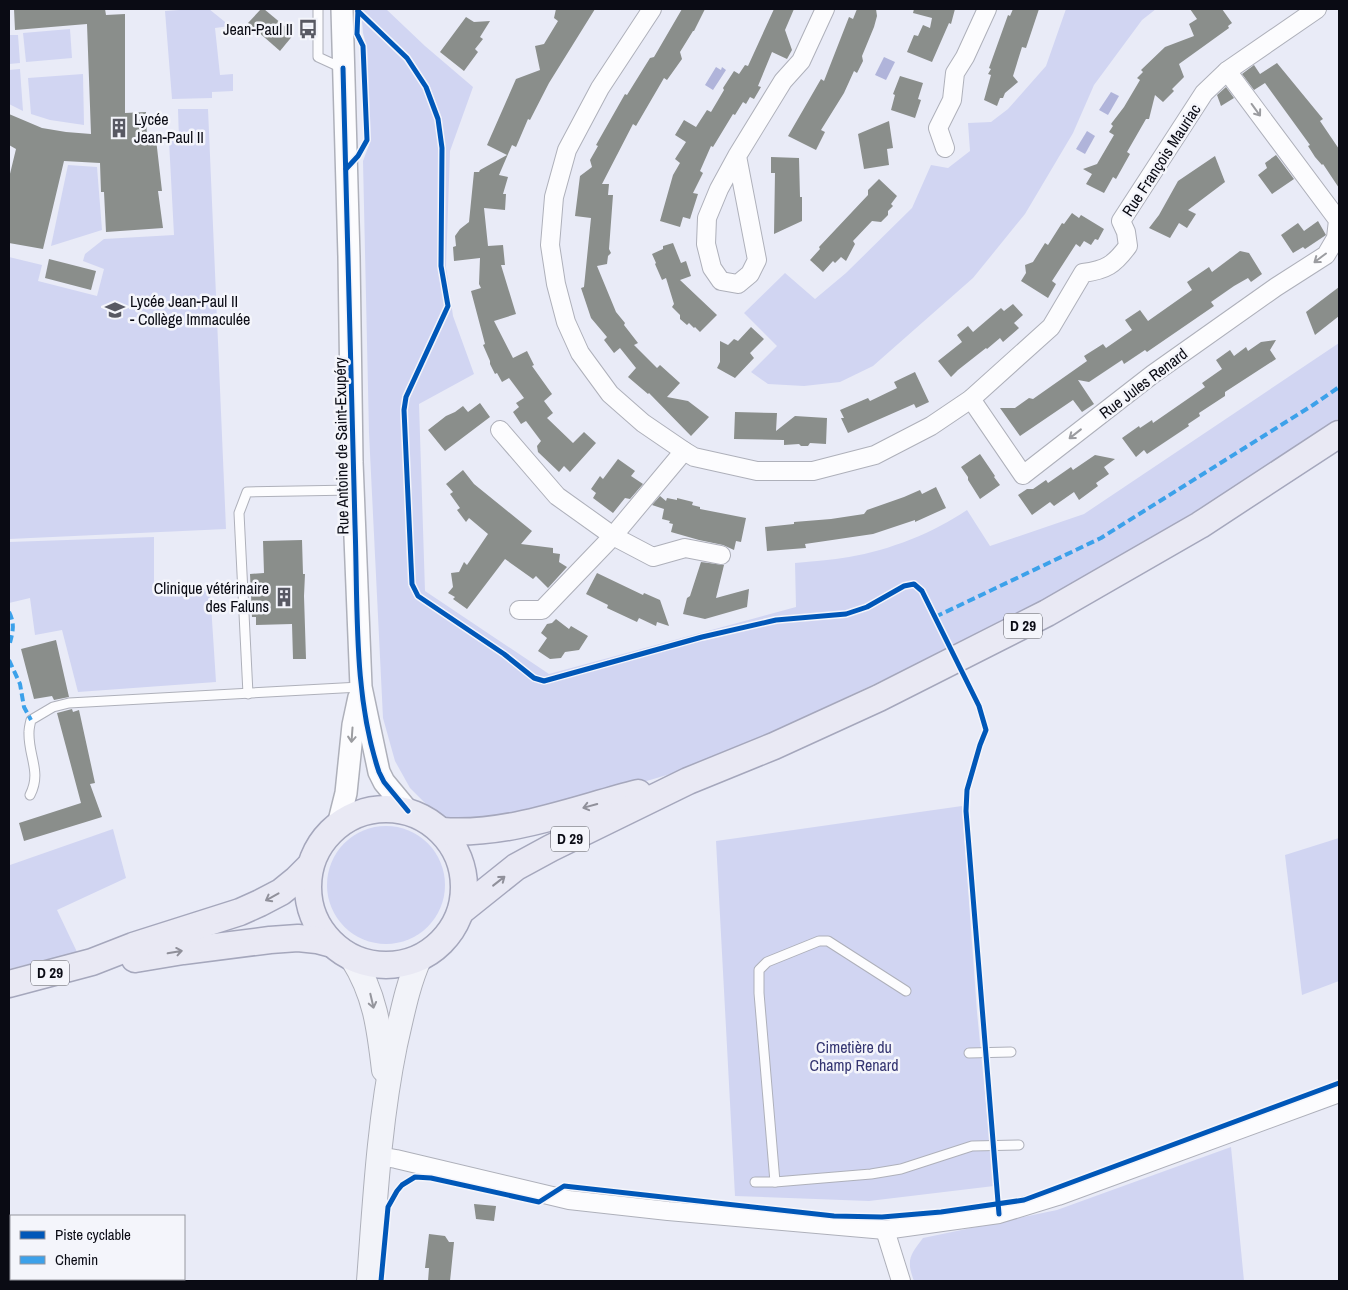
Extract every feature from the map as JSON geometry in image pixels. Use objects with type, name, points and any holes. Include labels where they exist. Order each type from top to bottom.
[{"type":"main road","name":"D 29","points":[[461,911],[516,867],[551,848],[688,780],[828,722],[929,674],[1091,589],[1200,525],[1339,434]]},
{"type":"main road","name":"D 29","points":[[442,831],[472,832],[499,829],[688,780]]},
{"type":"main road","points":[[342,951],[369,963],[386,965],[404,963],[420,957],[434,948],[446,938],[455,924],[461,911],[464,876],[456,852],[442,831],[426,819],[408,811],[390,808],[371,810],[354,815],[338,825],[326,836],[316,850],[310,866],[308,894],[310,908],[316,922],[367,983],[372,997],[381,1042],[386,1091]]},
{"type":"main road","name":"D 29","points":[[9,984],[92,962],[133,946],[240,912],[281,892],[310,866]]},
{"type":"main road","name":"D 29","points":[[92,962],[298,938],[317,940],[342,951]]},
{"type":"main road","points":[[369,1281],[378,1156],[386,1091],[409,984],[420,957]]},
{"type":"street","name":"Rue Antoine de Saint-Exupéry","points":[[342,9],[353,490],[361,687],[379,772],[384,782],[408,811]]},
{"type":"street","name":"Rue François Mauriac","points":[[652,9],[600,88],[567,150],[554,197],[550,245],[556,284],[566,322],[580,353],[610,394],[643,423],[694,457],[757,471],[813,471],[875,455],[931,426],[971,399],[1051,327],[1083,273],[1099,271],[1118,260],[1128,246],[1126,232],[1121,221],[1204,94],[1228,71],[1317,9]]},
{"type":"street","points":[[737,156],[757,260],[750,274],[738,284],[721,280],[712,268],[706,244],[707,218],[719,189],[737,156],[783,81],[801,61],[825,9]]},
{"type":"street","points":[[945,148],[938,128],[952,100],[955,74],[987,9]]},
{"type":"street","name":"Rue Jules Renard","points":[[971,399],[1023,475],[1153,374],[1276,287],[1326,255],[1338,239],[1338,220],[1228,71]]},
{"type":"street","points":[[500,430],[557,496],[613,536],[653,558],[685,548],[721,555]]},
{"type":"street","points":[[519,610],[542,610],[613,536],[684,451]]},
{"type":"street","name":"Rue Antoine de Saint-Exupéry","points":[[338,825],[346,793],[352,725],[361,687]]},
{"type":"street","points":[[378,1156],[569,1200],[668,1211],[885,1230],[999,1214],[1058,1196],[1339,1092]]},
{"type":"street","points":[[885,1230],[901,1281]]},
{"type":"lane","points":[[318,9],[318,57],[343,68]]},
{"type":"lane","points":[[248,694],[239,513],[247,492],[353,490]]},
{"type":"lane","points":[[30,795],[34,787],[36,772],[29,732],[31,720],[52,707],[69,703],[361,687]]},
{"type":"lane","points":[[775,1182],[759,993],[759,970],[767,962],[819,941],[828,941],[906,990]]},
{"type":"lane","points":[[969,1053],[1011,1052]]},
{"type":"lane","points":[[754,1182],[871,1174],[900,1169],[972,1146],[1018,1144]]},
{"type":"green space","points":[[209,9],[230,26],[215,28],[220,75],[233,74],[233,91],[212,92],[212,98],[172,99],[165,11]]},
{"type":"green space","points":[[361,9],[386,9],[425,46],[473,87],[450,151],[446,267],[453,316],[474,374],[419,404],[425,591],[549,674],[796,607],[795,563],[843,558],[880,550],[911,540],[967,510],[990,546],[1084,514],[1339,343],[1339,418],[1273,463],[1158,534],[1040,603],[934,656],[770,733],[687,769],[576,802],[520,816],[450,822],[428,806],[410,788],[395,761],[383,718],[369,433],[363,161],[369,145],[367,48],[363,33]]},
{"type":"green space","points":[[1066,9],[1156,9],[1142,20],[1094,85],[1073,133],[1025,214],[973,278],[873,366],[840,382],[804,386],[768,384],[751,372],[777,346],[744,313],[785,273],[815,299],[846,273],[912,208],[931,165],[948,168],[970,151],[968,123],[991,122],[1008,109],[1046,66]]},
{"type":"green space","points":[[70,29],[72,58],[26,62],[23,33]]},
{"type":"green space","points":[[9,35],[18,35],[20,63],[9,64]]},
{"type":"green space","points":[[20,69],[23,111],[9,104],[9,70]]},
{"type":"green space","points":[[83,74],[84,125],[50,120],[31,114],[28,78]]},
{"type":"green space","points":[[178,109],[208,109],[226,529],[9,539],[9,257],[42,265],[38,281],[97,296],[104,269],[83,261],[85,254],[104,239],[174,235],[169,141],[179,140]]},
{"type":"green space","points":[[68,165],[97,167],[102,230],[51,246]]},
{"type":"green space","points":[[154,537],[154,591],[210,589],[216,682],[78,692],[62,630],[35,635],[30,598],[9,603],[9,542]]},
{"type":"green space","name":"Cimetière du Champ Renard","points":[[962,806],[977,1012],[994,1186],[869,1201],[735,1196],[716,841]]},
{"type":"green space","points":[[386,826],[409,831],[428,843],[440,862],[445,885],[440,908],[428,927],[409,939],[386,944],[363,939],[344,927],[332,908],[327,885],[332,862],[344,843],[363,831]]},
{"type":"green space","points":[[113,829],[126,878],[57,910],[77,952],[9,969],[9,862],[10,865]]},
{"type":"green space","points":[[1339,838],[1339,981],[1302,995],[1285,855]]},
{"type":"green space","points":[[1231,1147],[1244,1281],[914,1281],[910,1268],[911,1258],[923,1238],[1057,1210]]},
{"type":"shaded area","points":[[884,57],[895,62],[886,80],[875,75]]},
{"type":"shaded area","points":[[716,67],[721,70],[722,67],[726,70],[713,90],[705,85]]},
{"type":"shaded area","points":[[1111,92],[1119,96],[1108,115],[1099,110]]},
{"type":"shaded area","points":[[1087,131],[1095,136],[1085,154],[1076,149]]},
{"type":"building","name":"Lycée Jean-Paul II","points":[[14,9],[105,9],[106,15],[125,14],[125,113],[146,112],[147,139],[156,139],[162,191],[158,191],[163,228],[106,232],[104,192],[101,192],[100,163],[64,161],[43,249],[9,243],[9,178],[16,149],[9,145],[9,114],[42,128],[91,134],[87,24],[15,30]]},
{"type":"building","points":[[261,9],[264,9],[294,34],[280,51],[248,23]]},
{"type":"building","points":[[556,9],[595,9],[549,83],[530,120],[528,119],[516,147],[512,145],[499,175],[508,177],[503,194],[506,194],[505,210],[484,208],[488,246],[503,245],[505,265],[501,265],[516,314],[494,321],[513,358],[527,351],[534,365],[532,366],[552,394],[544,401],[553,413],[547,418],[573,443],[584,432],[596,443],[570,472],[564,466],[559,472],[538,452],[537,446],[541,441],[526,421],[521,424],[513,412],[519,407],[516,403],[524,398],[509,378],[502,382],[490,364],[483,345],[485,344],[471,291],[481,288],[479,284],[480,258],[454,261],[453,247],[456,246],[455,236],[469,222],[474,172],[479,172],[507,155],[487,145],[516,79],[540,70],[535,46],[544,44],[558,21],[554,18]]},
{"type":"building","points":[[682,9],[705,9],[694,31],[680,52],[682,59],[667,80],[664,78],[636,126],[633,124],[602,184],[609,184],[608,195],[613,195],[609,249],[611,253],[608,256],[607,264],[597,266],[616,312],[638,343],[634,345],[657,368],[660,365],[680,383],[667,397],[688,401],[709,417],[691,436],[649,393],[628,377],[636,368],[620,348],[614,353],[604,340],[607,337],[591,318],[581,288],[584,287],[591,218],[575,216],[580,176],[592,167],[590,160],[598,146],[596,145],[625,94],[627,95],[650,58],[654,57]]},
{"type":"building","points":[[774,9],[794,9],[785,30],[792,50],[787,59],[772,52],[758,86],[761,87],[754,99],[750,97],[746,104],[743,102],[735,115],[733,114],[713,147],[711,146],[700,171],[703,173],[693,193],[698,194],[690,219],[683,217],[680,227],[660,221],[673,175],[680,163],[675,159],[686,142],[675,135],[684,120],[696,127],[707,110],[711,112],[734,71],[739,74],[745,65],[748,66]]},
{"type":"building","points":[[857,9],[876,9],[877,16],[874,27],[862,56],[863,61],[857,73],[854,71],[844,93],[821,130],[825,132],[816,150],[788,136],[821,79],[824,81],[849,17],[853,19]]},
{"type":"building","points":[[914,9],[955,9],[951,24],[949,23],[932,62],[907,52],[914,35],[918,36],[923,25],[930,28],[932,18],[913,13]]},
{"type":"building","points":[[1013,9],[1039,9],[1026,48],[1022,47],[1013,76],[1018,82],[1005,93],[1003,98],[1000,98],[997,106],[984,100],[991,75],[988,74],[1008,15],[1010,16]]},
{"type":"building","points":[[1190,9],[1222,9],[1232,23],[1228,26],[1229,28],[1179,64],[1184,77],[1163,102],[1155,95],[1149,119],[1146,119],[1127,152],[1130,154],[1116,179],[1113,177],[1104,193],[1086,184],[1092,174],[1083,169],[1097,164],[1114,135],[1109,132],[1113,126],[1111,124],[1140,80],[1137,78],[1143,72],[1141,70],[1165,47],[1194,36],[1189,24],[1197,19]]},
{"type":"building","points":[[466,17],[474,22],[490,21],[480,37],[483,39],[475,49],[478,52],[464,71],[440,52]]},
{"type":"building","points":[[1277,63],[1323,119],[1320,121],[1339,149],[1339,188],[1323,164],[1315,157],[1308,146],[1310,145],[1265,83],[1254,90],[1242,74],[1254,65],[1260,74]]},
{"type":"building","points":[[900,76],[923,83],[918,99],[921,100],[915,118],[891,110],[895,95],[893,94]]},
{"type":"building","points":[[1226,87],[1234,98],[1221,106],[1217,95]]},
{"type":"building","points":[[889,121],[893,148],[887,149],[889,165],[864,169],[858,134]]},
{"type":"building","points":[[1276,155],[1294,179],[1272,194],[1258,175],[1267,168],[1265,163]]},
{"type":"building","points":[[1215,156],[1225,182],[1188,210],[1196,214],[1187,228],[1179,223],[1170,238],[1149,228],[1159,215],[1178,181]]},
{"type":"building","points":[[771,157],[799,158],[800,197],[802,197],[802,221],[774,234],[775,173],[771,173]]},
{"type":"building","points":[[879,179],[897,196],[891,204],[893,206],[888,211],[888,215],[881,222],[872,221],[853,241],[855,244],[846,261],[841,257],[835,263],[833,261],[823,272],[810,260],[820,249],[819,247],[868,195],[868,190]]},
{"type":"building","points":[[1072,213],[1079,218],[1081,215],[1104,229],[1098,240],[1095,239],[1091,245],[1084,241],[1080,247],[1076,244],[1052,281],[1056,284],[1048,298],[1021,281],[1026,273],[1025,265],[1033,262],[1045,243],[1048,245],[1062,223],[1064,224]]},
{"type":"building","points":[[1318,221],[1326,235],[1305,249],[1303,247],[1293,253],[1281,235],[1298,223],[1304,231]]},
{"type":"building","points":[[673,243],[681,263],[686,261],[691,276],[680,280],[717,315],[700,332],[689,323],[687,325],[680,319],[680,315],[672,307],[674,304],[666,278],[662,280],[655,264],[652,254],[663,249],[663,246]]},
{"type":"building","points":[[1240,251],[1249,253],[1262,274],[1251,282],[1248,278],[1234,286],[1211,302],[1214,306],[1147,352],[1145,350],[1124,364],[1122,360],[1089,382],[1078,380],[1094,404],[1082,412],[1073,400],[1020,436],[1000,408],[1015,408],[1029,398],[1033,399],[1087,361],[1084,356],[1103,344],[1106,348],[1132,330],[1125,320],[1140,310],[1148,321],[1192,290],[1187,282],[1209,267],[1212,272]]},
{"type":"building","points":[[49,259],[96,271],[91,290],[45,278]]},
{"type":"building","points":[[1339,287],[1339,316],[1315,335],[1306,312]]},
{"type":"building","points":[[1013,304],[1023,315],[1014,323],[1019,328],[1003,342],[1000,338],[986,348],[951,377],[938,361],[962,342],[957,335],[968,326],[973,332],[1001,308],[1004,311]]},
{"type":"building","points":[[751,327],[764,339],[750,353],[754,358],[735,378],[717,368],[720,362],[720,341],[728,345],[734,339],[738,341]]},
{"type":"building","points":[[1276,340],[1270,350],[1276,359],[1225,392],[1225,396],[1199,413],[1200,416],[1188,424],[1189,426],[1147,454],[1144,450],[1136,457],[1122,438],[1139,426],[1140,428],[1152,420],[1153,423],[1205,387],[1202,383],[1222,369],[1216,360],[1230,350],[1234,356],[1246,347],[1248,351],[1261,342]]},
{"type":"building","points":[[915,372],[929,402],[916,408],[914,404],[848,433],[841,418],[844,418],[840,410],[868,398],[870,401],[897,388],[894,382]]},
{"type":"building","points":[[480,403],[490,417],[445,451],[428,430],[463,406],[468,412]]},
{"type":"building","points":[[735,412],[777,413],[776,431],[795,416],[827,418],[826,444],[810,443],[808,446],[801,446],[799,444],[784,445],[784,440],[734,439]]},
{"type":"building","points":[[980,454],[1000,485],[980,499],[961,467]]},
{"type":"building","points":[[1095,455],[1115,459],[1104,467],[1109,474],[1096,483],[1098,486],[1079,500],[1074,492],[1054,506],[1050,502],[1032,515],[1018,495],[1027,489],[1033,489],[1046,480],[1048,483],[1071,467],[1073,470]]},
{"type":"building","points":[[618,459],[635,471],[631,476],[643,484],[630,499],[625,498],[613,513],[593,498],[596,493],[591,489],[600,476],[603,479]]},
{"type":"building","points":[[463,470],[474,484],[532,531],[521,544],[553,548],[553,553],[560,554],[559,562],[567,567],[548,588],[536,576],[533,579],[505,559],[467,609],[448,593],[453,587],[451,573],[459,572],[464,562],[467,565],[488,534],[469,518],[466,522],[457,510],[460,508],[450,494],[453,492],[446,484]]},
{"type":"building","points":[[936,487],[946,508],[915,522],[915,520],[873,534],[805,544],[806,548],[767,551],[765,527],[864,514],[867,510],[920,490],[922,494]]},
{"type":"building","points":[[660,496],[666,501],[667,498],[677,500],[677,498],[693,502],[692,505],[700,507],[700,509],[746,518],[741,542],[736,541],[734,550],[723,545],[671,532],[673,524],[662,519],[664,509],[652,505]]},
{"type":"building","name":"Clinique vétérinaire des Faluns","points":[[302,540],[303,574],[305,574],[306,659],[293,659],[292,624],[256,625],[256,617],[252,617],[250,574],[264,573],[263,541]]},
{"type":"building","points":[[701,562],[724,565],[716,598],[749,589],[747,607],[705,619],[683,614]]},
{"type":"building","points":[[597,573],[643,595],[644,593],[660,600],[669,626],[657,622],[656,626],[639,618],[637,622],[607,608],[608,605],[586,594]]},
{"type":"building","points":[[556,619],[569,629],[571,626],[588,636],[579,650],[565,652],[561,658],[550,659],[538,651],[547,638],[541,633],[547,624],[552,623]]},
{"type":"building","points":[[56,640],[69,697],[54,700],[52,696],[34,699],[21,649]]},
{"type":"building","points":[[72,709],[73,712],[79,710],[95,783],[90,784],[102,817],[24,841],[19,823],[81,803],[57,713]]},
{"type":"building","points":[[474,1204],[496,1206],[494,1221],[476,1219]]},
{"type":"building","points":[[429,1234],[445,1236],[449,1242],[454,1242],[450,1281],[428,1281],[429,1268],[425,1268]]},
{"type":"marked path","points":[[935,617],[1101,538],[1339,387]]},
{"type":"marked path","points":[[9,612],[13,626],[9,647]]},
{"type":"marked path","points":[[9,660],[20,684],[24,707],[31,720]]},
{"type":"cycle path","points":[[346,169],[358,156],[367,140],[363,46],[357,34],[358,9]]},
{"type":"cycle path","points":[[358,11],[407,58],[426,87],[438,119],[442,148],[441,266],[448,306],[406,397],[404,410],[412,584],[418,596],[504,654],[534,678],[544,681],[702,637],[776,620],[846,614],[867,607],[904,586],[914,584],[922,591],[979,706],[986,730],[967,790],[966,811],[999,1214]]},
{"type":"cycle path","points":[[343,68],[358,650],[365,712],[379,772],[384,782],[408,811]]},
{"type":"cycle path","points":[[381,1281],[388,1207],[402,1185],[415,1177],[431,1178],[539,1202],[564,1186],[834,1216],[882,1217],[941,1212],[1024,1200],[1339,1083]]},
{"type":"place","name":"Jean-Paul II","points":[[308,29]]},
{"type":"place","name":"Lycée Jean-Paul II","points":[[119,128]]},
{"type":"place","name":"Lycée Jean-Paul II - Collège Immaculée","points":[[115,310]]},
{"type":"place","name":"Clinique vétérinaire des Faluns","points":[[284,597]]}]
